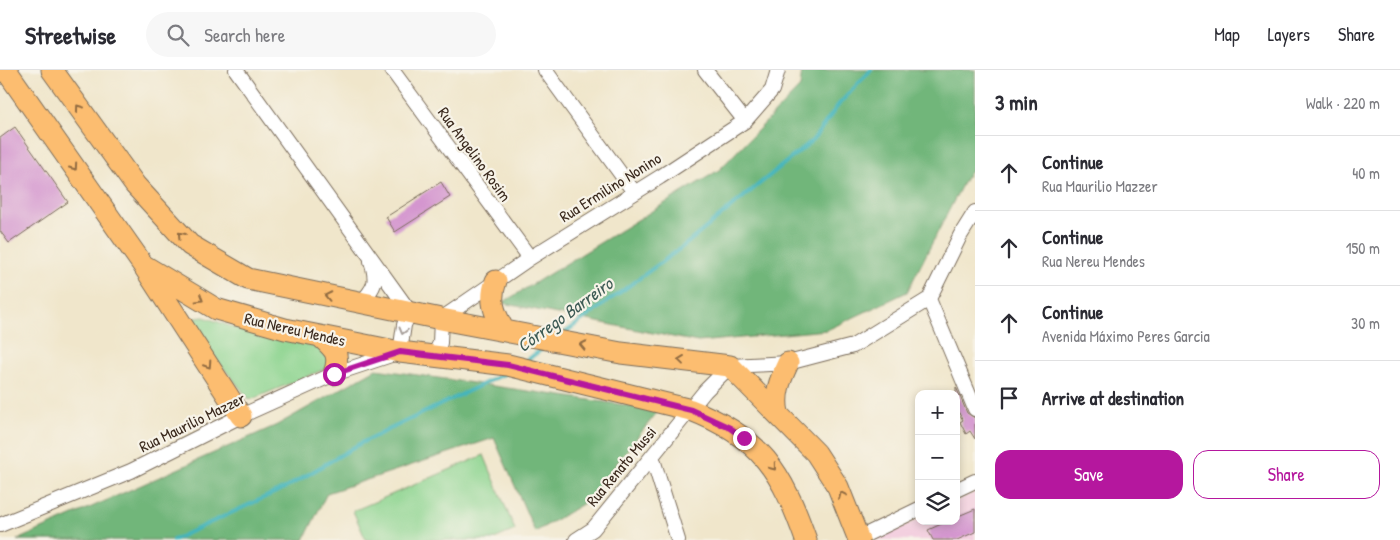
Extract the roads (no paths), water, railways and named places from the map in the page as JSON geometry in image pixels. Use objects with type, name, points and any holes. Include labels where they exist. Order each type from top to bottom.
[{"type":"main road","name":"Rua Nereu Mendes","points":[[6,70],[143,265],[216,309],[285,329],[400,352],[508,365],[691,410],[730,428],[768,461],[786,488],[806,540]]},
{"type":"main road","points":[[52,70],[135,185],[190,245],[248,278],[361,303],[621,352],[730,366],[816,453],[828,470],[846,504],[859,539]]},
{"type":"main road","points":[[143,265],[241,416]]},
{"type":"main road","points":[[496,281],[492,290],[493,308],[503,329]]},
{"type":"main road","points":[[320,336],[334,349],[338,361],[334,374]]},
{"type":"main road","points":[[778,413],[776,394],[780,379],[788,363]]},
{"type":"street","points":[[236,70],[410,312],[404,326],[400,352]]},
{"type":"street","name":"Rua Angelino Rosim","points":[[392,70],[530,258]]},
{"type":"street","points":[[545,70],[634,192]]},
{"type":"street","points":[[705,70],[744,121]]},
{"type":"street","name":"Rua Ermilino Nonino","points":[[442,319],[530,258],[744,121],[772,90],[778,70]]},
{"type":"street","points":[[730,366],[788,363],[854,346],[928,299],[960,236],[975,212]]},
{"type":"street","points":[[361,303],[374,289],[375,272],[368,253]]},
{"type":"street","points":[[928,299],[975,409]]},
{"type":"street","points":[[434,356],[441,337],[442,319]]},
{"type":"street","name":"Rua Maurilio Mazzer","points":[[0,525],[131,471],[241,416],[334,374],[400,352]]},
{"type":"street","name":"Rua Renato Mussi","points":[[576,540],[592,529],[718,376],[730,366]]},
{"type":"street","points":[[652,456],[678,540]]},
{"type":"street","points":[[960,488],[975,481]]},
{"type":"street","points":[[859,539],[915,511]]},
{"type":"waterway","name":"Córrego Barreiro","points":[[563,334],[685,245],[813,140],[839,104],[871,70]]},
{"type":"waterway","name":"Córrego Barreiro","points":[[524,362],[545,347]]},
{"type":"waterway","name":"Córrego Barreiro","points":[[173,540],[287,487],[361,443],[506,373]]}]
